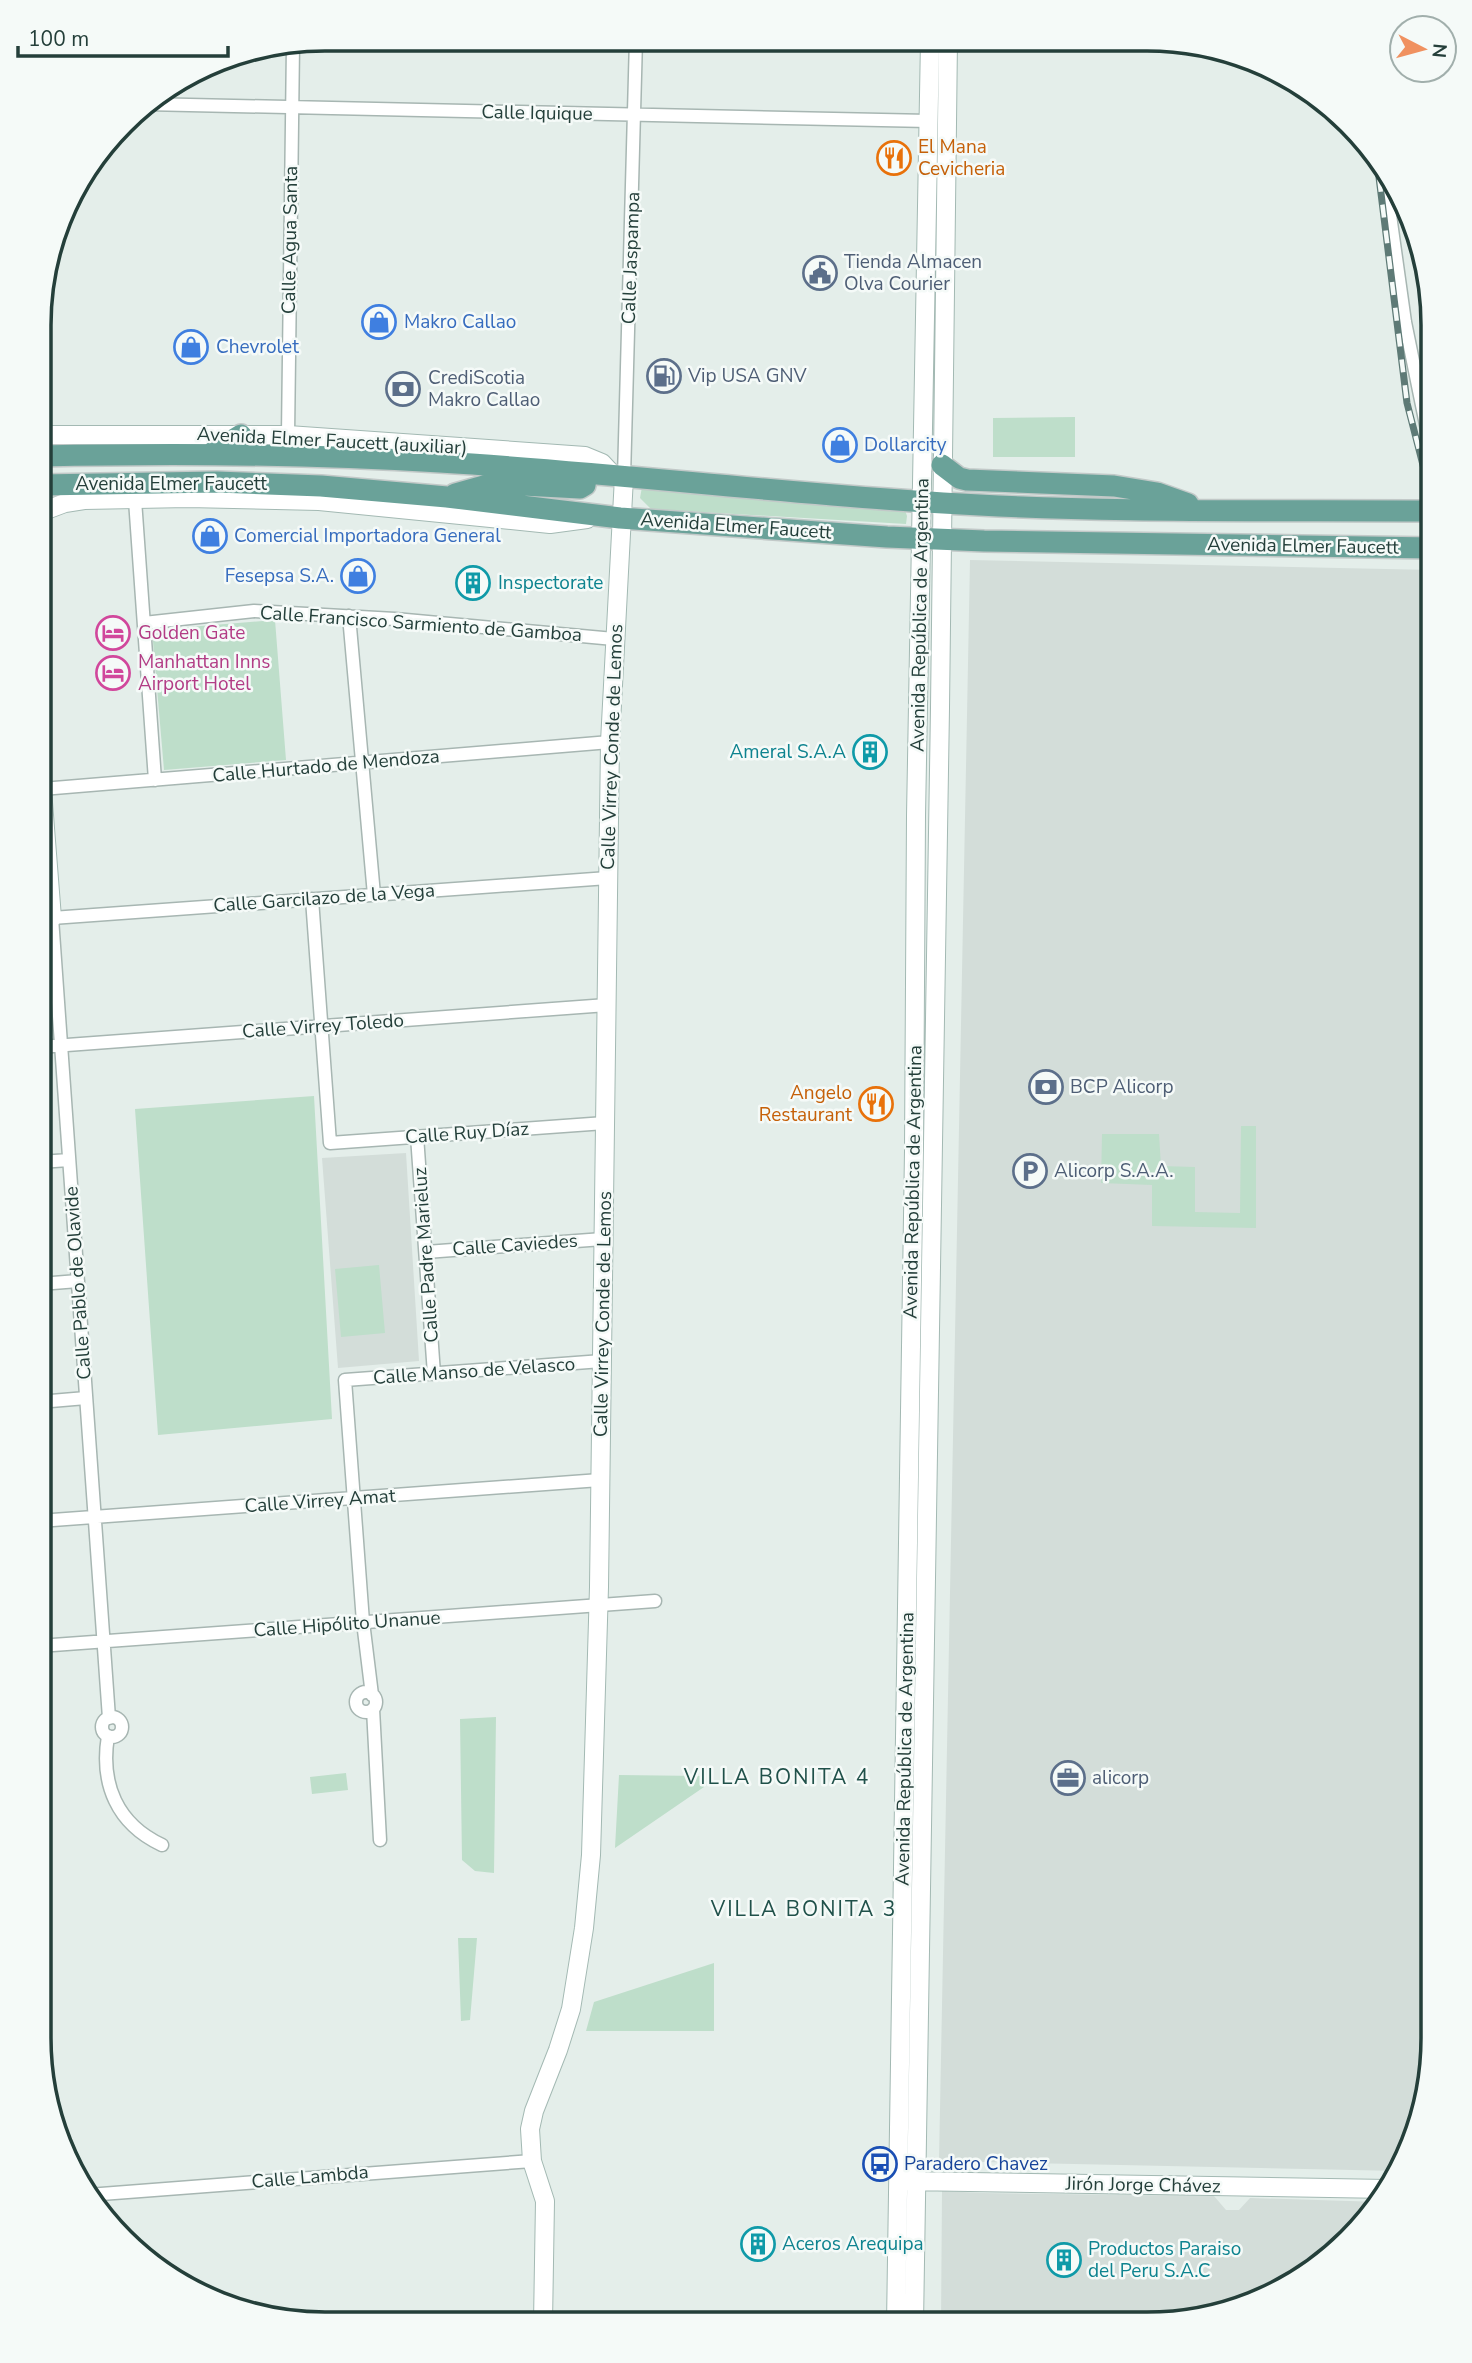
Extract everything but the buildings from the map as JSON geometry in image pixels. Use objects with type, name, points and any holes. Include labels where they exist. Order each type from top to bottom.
[{"type":"main road","name":"Avenida República de Argentina","points":[[914,2312],[933,1151],[930,51]]},
{"type":"main road","name":"Avenida República de Argentina","points":[[932,502],[942,465],[948,51]]},
{"type":"main road","name":"Avenida Elmer Faucett (auxiliar)","points":[[51,435],[288,435],[474,456],[585,456],[602,463],[619,477]]},
{"type":"main road","points":[[210,454],[241,435]]},
{"type":"main road","name":"Avenida Elmer Faucett","points":[[51,456],[210,454],[392,460],[474,456],[583,474],[932,502],[1203,510],[1421,511]]},
{"type":"main road","points":[[299,457],[287,463],[284,469],[287,477],[299,485]]},
{"type":"main road","points":[[392,460],[380,477],[384,486],[392,492]]},
{"type":"main road","points":[[942,465],[959,478],[967,480],[1114,486],[1157,493],[1203,510]]},
{"type":"main road","points":[[447,497],[487,485],[580,488],[585,485],[583,474]]},
{"type":"main road","name":"Calle Virrey Conde de Lemos","points":[[543,2312],[545,2201],[529,2143],[534,2111],[571,2009],[584,1928],[592,1844],[599,1606],[610,742],[614,639],[612,517],[619,477]]},
{"type":"main road","name":"Avenida Elmer Faucett","points":[[51,485],[217,482],[299,485],[447,497],[612,517],[932,539],[1421,548]]},
{"type":"main road","points":[[51,508],[84,500],[320,501],[550,524],[612,517]]},
{"type":"main road","name":"Avenida República de Argentina","points":[[896,2312],[913,1228],[915,869],[932,539]]},
{"type":"main road","points":[[914,1151],[933,1151]]},
{"type":"main road","points":[[913,1228],[932,1227]]},
{"type":"main road","points":[[911,1374],[930,1374]]},
{"type":"main road","name":"Jirón Jorge Chávez","points":[[898,2181],[1376,2189]]},
{"type":"street","name":"Calle Jaspampa","points":[[619,477],[636,51]]},
{"type":"street","name":"Calle Agua Santa","points":[[288,435],[293,53]]},
{"type":"street","name":"Calle Iquique","points":[[162,104],[929,121]]},
{"type":"street","points":[[1387,191],[1405,322],[1421,400]]},
{"type":"street","points":[[135,499],[155,780]]},
{"type":"street","name":"Calle Francisco Sarmiento de Gamboa","points":[[144,623],[254,611],[349,616],[614,639]]},
{"type":"street","points":[[349,616],[374,895]]},
{"type":"street","name":"Calle Hurtado de Mendoza","points":[[51,788],[610,742]]},
{"type":"street","name":"Calle Garcilazo de la Vega","points":[[51,919],[608,878]]},
{"type":"street","points":[[312,899],[321,1027]]},
{"type":"street","name":"Calle Pablo de Olavide","points":[[51,961],[61,1045],[109,1718],[119,1720],[122,1726],[118,1735],[108,1736],[106,1768],[120,1810],[138,1832],[162,1845]]},
{"type":"street","name":"Calle Virrey Toledo","points":[[51,1046],[607,1005]]},
{"type":"street","name":"Calle Ruy Díaz","points":[[321,1027],[330,1143],[605,1122]]},
{"type":"street","name":"Calle Padre Marieluz","points":[[417,1136],[434,1374]]},
{"type":"street","points":[[51,1161],[69,1160]]},
{"type":"street","name":"Calle Caviedes","points":[[426,1252],[603,1239]]},
{"type":"street","points":[[51,1283],[78,1281]]},
{"type":"street","name":"Calle Manso de Velasco","points":[[354,1498],[345,1380],[602,1361]]},
{"type":"street","points":[[51,1401],[86,1398]]},
{"type":"street","name":"Calle Virrey Amat","points":[[51,1520],[600,1480]]},
{"type":"street","points":[[354,1498],[363,1622],[372,1695],[366,1692],[360,1694],[356,1703],[361,1711],[373,1709],[380,1840]]},
{"type":"street","name":"Calle Hipólito Unanue","points":[[51,1645],[655,1601]]},
{"type":"street","name":"Calle Lambda","points":[[100,2194],[532,2161]]},
{"type":"shaded area","points":[[970,560],[1421,570],[1421,2056],[1416,2092],[1407,2126],[1387,2171],[939,2161]]},
{"type":"shaded area","points":[[406,1153],[419,1361],[338,1368],[322,1158]]},
{"type":"shaded area","points":[[942,2191],[1214,2196],[1226,2210],[1239,2210],[1250,2198],[1367,2202],[1341,2232],[1314,2256],[1268,2284],[1218,2303],[1165,2312],[941,2312]]},
{"type":"green space","points":[[1075,417],[1075,457],[993,457],[993,418]]},
{"type":"green space","points":[[642,487],[905,510],[907,516],[906,524],[651,509],[640,498]]},
{"type":"green space","points":[[275,620],[286,760],[164,770],[152,630]]},
{"type":"green space","points":[[314,1096],[332,1419],[158,1435],[135,1109]]},
{"type":"green space","points":[[1241,1126],[1256,1126],[1256,1228],[1152,1226],[1152,1185],[1101,1183],[1102,1134],[1159,1134],[1161,1166],[1195,1167],[1195,1212],[1240,1213]]},
{"type":"green space","points":[[379,1265],[385,1333],[341,1337],[335,1269]]},
{"type":"green space","points":[[496,1717],[494,1873],[475,1871],[462,1860],[460,1719]]},
{"type":"green space","points":[[346,1773],[348,1790],[312,1794],[310,1777]]},
{"type":"green space","points":[[619,1775],[701,1776],[704,1787],[615,1848]]},
{"type":"green space","points":[[458,1938],[477,1938],[470,2020],[461,2021]]},
{"type":"green space","points":[[714,1963],[714,2031],[586,2031],[594,2002]]},
{"type":"railway","points":[[1379,179],[1407,403],[1421,457]]},
{"type":"place","name":"El Mana Cevicheria","points":[[894,158]]},
{"type":"place","name":"Tienda Almacen Olva Courier","points":[[820,273]]},
{"type":"place","name":"Makro Callao","points":[[379,322]]},
{"type":"place","name":"Chevrolet","points":[[191,347]]},
{"type":"place","name":"Vip USA GNV","points":[[664,376]]},
{"type":"place","name":"CrediScotia Makro Callao","points":[[403,389]]},
{"type":"place","name":"Dollarcity","points":[[840,445]]},
{"type":"place","name":"Comercial Importadora General","points":[[210,536]]},
{"type":"place","name":"Fesepsa S.A.","points":[[358,576]]},
{"type":"place","name":"Inspectorate","points":[[473,583]]},
{"type":"place","name":"Golden Gate","points":[[113,633]]},
{"type":"place","name":"Manhattan Inns Airport Hotel","points":[[113,673]]},
{"type":"place","name":"Ameral S.A.A","points":[[870,752]]},
{"type":"place","name":"BCP Alicorp","points":[[1046,1087]]},
{"type":"place","name":"Angelo Restaurant","points":[[876,1104]]},
{"type":"place","name":"Alicorp S.A.A.","points":[[1030,1171]]},
{"type":"place","name":"alicorp","points":[[1068,1778]]},
{"type":"place","name":"Paradero Chavez","points":[[880,2164]]},
{"type":"place","name":"Aceros Arequipa","points":[[758,2244]]},
{"type":"place","name":"Productos Paraiso del Peru S.A.C","points":[[1064,2260]]},
{"type":"district","name":"VILLA BONITA 4","points":[[777,1777]]},
{"type":"district","name":"VILLA BONITA 3","points":[[804,1909]]}]
